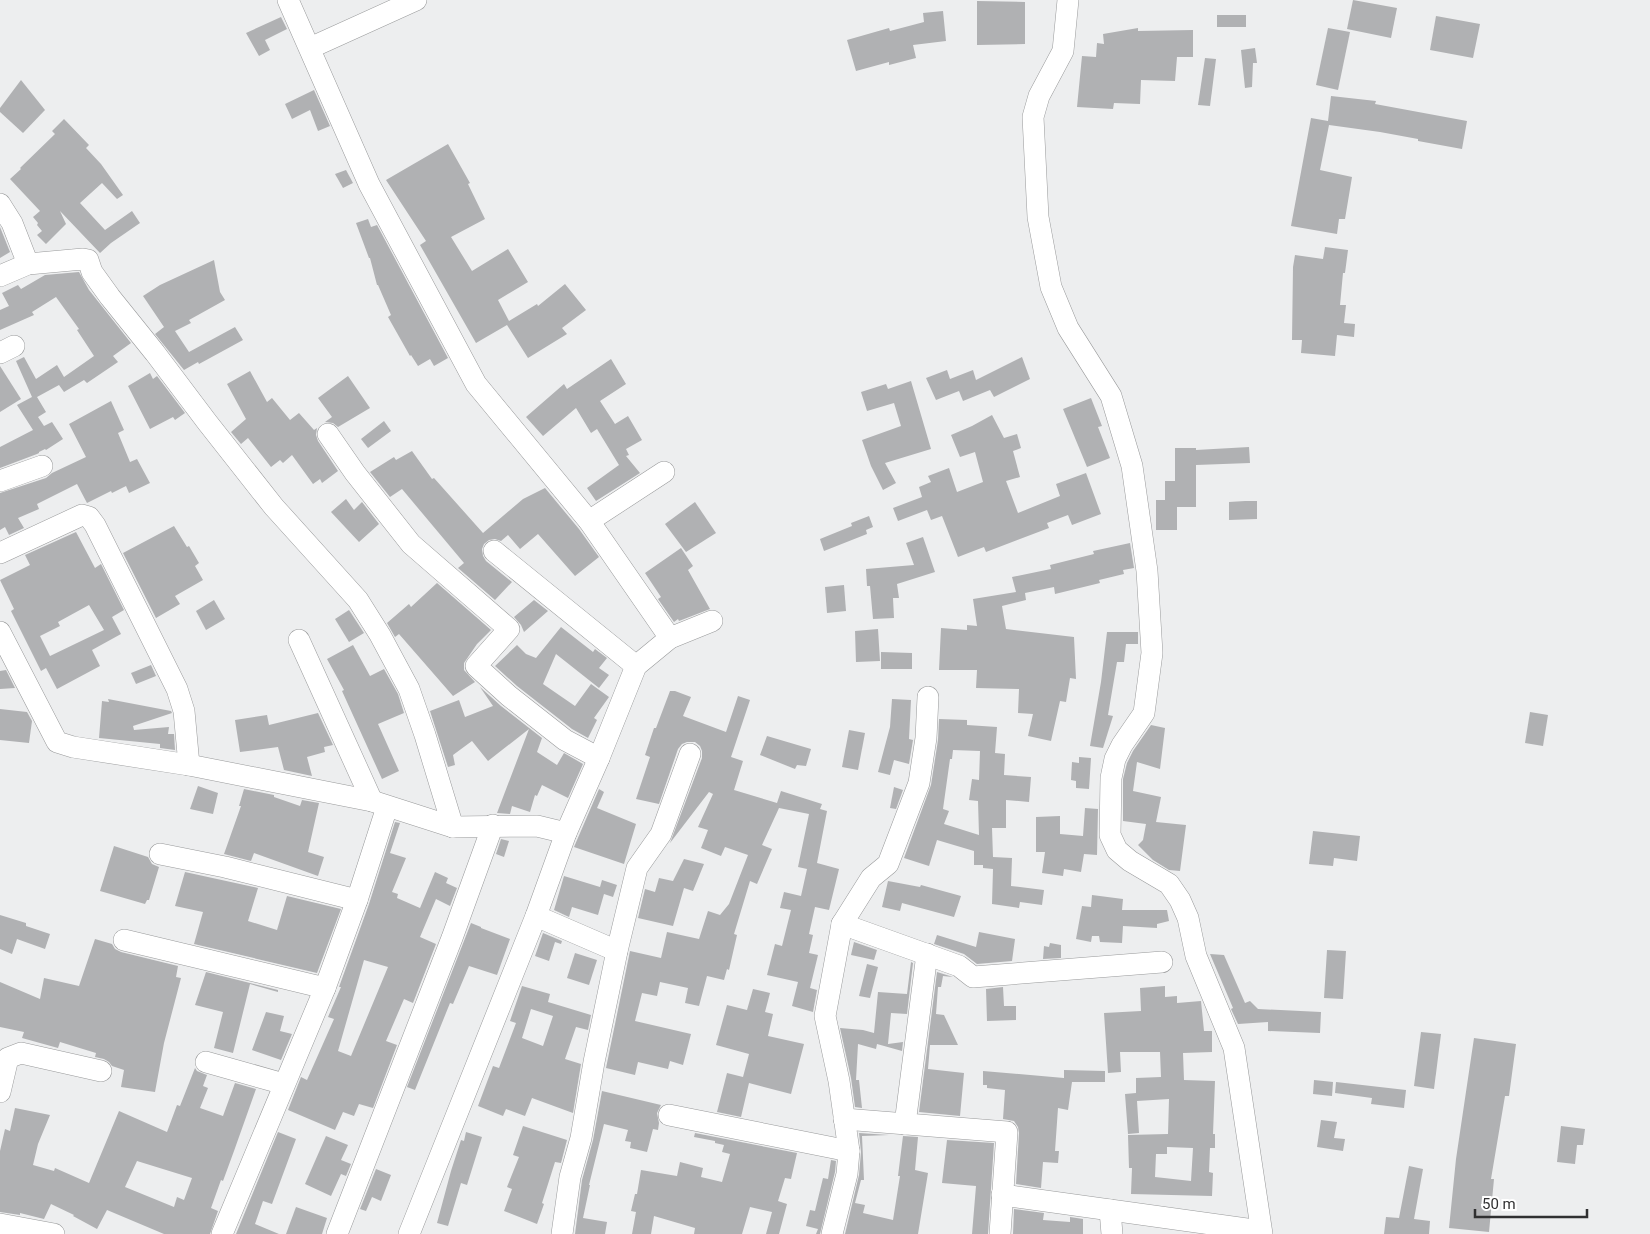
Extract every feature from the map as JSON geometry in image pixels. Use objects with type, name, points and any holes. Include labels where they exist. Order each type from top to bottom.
[{"type":"street","points":[[310,48],[416,0]]},
{"type":"street","points":[[1002,1195],[1262,1233],[1234,1048],[1196,956],[1188,918],[1170,884],[1130,861],[1118,850],[1110,835],[1110,778],[1115,759],[1122,745],[1144,713],[1152,653],[1147,571],[1132,466],[1111,396],[1068,328],[1051,287],[1038,217],[1033,117],[1039,96],[1063,51],[1068,0]]},
{"type":"street","points":[[292,1],[310,48],[369,184],[476,384],[589,521],[670,638]]},
{"type":"street","points":[[0,204],[12,223],[28,264]]},
{"type":"street","points":[[0,276],[28,264],[88,260],[92,272],[110,297],[274,507],[358,600],[380,634],[409,689],[453,827]]},
{"type":"street","points":[[328,434],[355,473],[411,544],[509,629],[476,666],[509,696],[566,740],[599,758]]},
{"type":"street","points":[[0,481],[42,466]]},
{"type":"street","points":[[589,521],[664,472]]},
{"type":"street","points":[[0,553],[82,515],[89,517],[95,525],[177,690],[184,711],[189,765]]},
{"type":"street","points":[[494,551],[636,666]]},
{"type":"street","points":[[408,1234],[536,916],[566,833],[636,666],[670,638],[712,621]]},
{"type":"street","points":[[2,637],[57,742],[73,747],[189,765],[379,804],[453,827],[493,825],[537,826],[566,833]]},
{"type":"street","points":[[222,1234],[326,988],[357,900],[379,804],[299,640]]},
{"type":"street","points":[[832,1234],[847,1174],[849,1151],[839,1081],[825,1016],[842,924],[871,878],[888,864],[919,783],[926,738],[928,697]]},
{"type":"street","points":[[562,1234],[570,1177],[581,1138],[594,1062],[617,951],[637,868],[661,834],[690,754]]},
{"type":"street","points":[[338,1234],[452,938],[493,825]]},
{"type":"street","points":[[160,854],[225,867],[357,900]]},
{"type":"street","points":[[536,916],[617,951]]},
{"type":"street","points":[[842,924],[959,966],[974,977],[1162,962]]},
{"type":"street","points":[[124,940],[326,988]]},
{"type":"street","points":[[905,1124],[927,954]]},
{"type":"street","points":[[0,1092],[8,1058],[21,1053],[101,1071]]},
{"type":"street","points":[[206,1062],[284,1084]]},
{"type":"street","points":[[669,1114],[849,1151]]},
{"type":"street","points":[[844,1118],[1007,1132],[1000,1234]]},
{"type":"street","points":[[1110,1210],[1112,1234]]},
{"type":"street","points":[[0,1224],[54,1234]]},
{"type":"building","points":[[1353,0],[1397,8],[1391,38],[1347,29]]},
{"type":"building","points":[[977,1],[1025,2],[1025,44],[977,45]]},
{"type":"building","points":[[943,11],[946,41],[913,45],[916,58],[889,65],[889,62],[856,71],[847,40],[889,28],[890,31],[924,22],[923,13]]},
{"type":"building","points":[[1217,15],[1246,15],[1246,27],[1217,27]]},
{"type":"building","points":[[1436,16],[1480,24],[1473,58],[1430,50]]},
{"type":"building","points":[[281,17],[287,29],[265,40],[270,50],[259,56],[246,33]]},
{"type":"building","points":[[1138,28],[1138,31],[1193,30],[1193,57],[1177,57],[1175,81],[1141,80],[1140,104],[1114,103],[1113,109],[1077,107],[1082,56],[1096,57],[1097,43],[1104,44],[1103,34]]},
{"type":"building","points":[[1328,28],[1350,32],[1338,90],[1316,85]]},
{"type":"building","points":[[1255,48],[1257,63],[1253,63],[1252,87],[1245,88],[1241,50]]},
{"type":"building","points":[[1205,58],[1216,59],[1210,106],[1198,105]]},
{"type":"building","points":[[21,80],[45,110],[23,133],[0,112],[0,108]]},
{"type":"building","points":[[314,90],[330,126],[318,131],[310,110],[292,119],[285,104]]},
{"type":"building","points":[[1331,96],[1376,101],[1375,104],[1467,121],[1462,149],[1380,132],[1329,125],[1320,170],[1352,177],[1345,219],[1339,219],[1337,234],[1291,226],[1311,118],[1328,121]]},
{"type":"building","points":[[64,119],[89,145],[86,148],[101,164],[123,195],[117,199],[102,183],[80,203],[105,230],[132,211],[140,223],[100,253],[60,211],[66,224],[46,244],[37,235],[42,231],[33,217],[40,211],[10,179],[55,134],[52,131]]},
{"type":"building","points":[[448,144],[470,183],[468,184],[485,219],[451,237],[472,271],[508,249],[528,282],[498,300],[509,321],[537,304],[538,306],[565,284],[586,310],[562,328],[567,334],[528,358],[507,325],[476,343],[420,245],[426,241],[386,180]]},
{"type":"building","points":[[346,170],[353,183],[343,188],[335,174]]},
{"type":"building","points":[[368,219],[371,227],[377,225],[448,358],[434,366],[430,359],[418,366],[410,356],[388,317],[391,315],[377,285],[370,258],[356,223]]},
{"type":"building","points":[[0,227],[10,252],[0,258]]},
{"type":"building","points":[[1325,247],[1348,250],[1345,273],[1343,273],[1340,305],[1346,305],[1344,323],[1355,324],[1354,337],[1337,335],[1335,356],[1301,353],[1302,340],[1292,340],[1293,267],[1295,255],[1323,259]]},
{"type":"building","points":[[214,260],[220,292],[225,300],[189,320],[191,323],[175,331],[189,352],[235,327],[243,340],[184,370],[155,334],[164,327],[143,296],[160,285]]},
{"type":"building","points":[[79,272],[89,290],[131,343],[113,356],[118,362],[87,383],[84,380],[64,392],[59,385],[37,397],[46,412],[38,417],[44,426],[52,422],[63,439],[46,450],[0,468],[0,447],[33,430],[17,405],[32,397],[16,361],[24,357],[36,379],[57,365],[64,377],[94,356],[77,330],[79,329],[56,297],[32,312],[34,315],[0,330],[0,310],[9,306],[2,293],[18,285],[21,289],[45,275]]},
{"type":"building","points":[[1022,357],[1030,379],[994,397],[990,390],[963,401],[959,391],[936,400],[926,378],[947,370],[950,379],[973,370],[976,380]]},
{"type":"building","points":[[611,359],[626,384],[600,401],[615,424],[628,416],[642,440],[626,449],[629,455],[626,456],[640,473],[596,501],[587,488],[619,465],[597,429],[591,433],[576,408],[543,436],[526,417],[564,384],[567,389]]},
{"type":"building","points":[[0,366],[21,399],[0,412]]},
{"type":"building","points":[[250,371],[267,402],[272,398],[290,420],[299,413],[314,430],[317,428],[316,435],[318,441],[338,471],[322,483],[320,479],[313,484],[292,455],[283,463],[280,460],[271,467],[248,438],[241,444],[231,432],[246,419],[227,384]]},
{"type":"building","points":[[150,373],[153,379],[157,376],[185,413],[175,420],[173,417],[150,429],[128,386]]},
{"type":"building","points":[[348,376],[370,408],[338,427],[333,423],[325,422],[332,417],[318,398]]},
{"type":"building","points":[[911,381],[931,449],[885,463],[896,483],[883,490],[871,466],[862,440],[901,426],[894,403],[867,411],[861,392],[886,384],[888,389]]},
{"type":"building","points":[[1091,398],[1102,426],[1098,427],[1110,458],[1087,467],[1063,409]]},
{"type":"building","points":[[111,401],[124,430],[118,433],[130,462],[137,459],[150,483],[129,493],[126,486],[87,503],[77,484],[37,504],[39,509],[18,518],[24,528],[9,535],[5,527],[0,530],[0,493],[46,478],[52,473],[86,457],[69,424]]},
{"type":"building","points":[[992,415],[1004,438],[1017,434],[1021,448],[1013,451],[1020,477],[1006,481],[1018,513],[1060,496],[1056,484],[1086,473],[1101,514],[1072,525],[1068,515],[1047,523],[1049,528],[986,552],[984,547],[958,557],[942,516],[931,520],[927,510],[898,521],[893,508],[922,497],[919,487],[931,482],[928,476],[949,468],[957,492],[983,482],[975,452],[960,457],[951,435]]},
{"type":"building","points":[[384,421],[391,431],[368,448],[361,439]]},
{"type":"building","points":[[1249,447],[1250,463],[1196,465],[1196,507],[1177,507],[1177,530],[1156,530],[1156,500],[1165,500],[1165,481],[1175,481],[1175,448],[1196,448],[1196,450]]},
{"type":"building","points":[[412,451],[432,479],[434,478],[483,533],[523,499],[545,488],[579,529],[599,557],[575,576],[538,534],[520,549],[508,535],[501,541],[489,540],[482,549],[483,556],[486,561],[512,582],[495,600],[458,568],[464,563],[402,489],[390,497],[370,472],[394,457],[396,460]]},
{"type":"building","points":[[346,499],[354,510],[362,502],[379,524],[359,542],[331,512]]},
{"type":"building","points":[[1257,501],[1257,519],[1229,520],[1229,502]]},
{"type":"building","points":[[695,502],[716,533],[686,552],[665,524]]},
{"type":"building","points":[[869,516],[873,527],[866,530],[867,534],[824,551],[820,539],[852,526],[851,523]]},
{"type":"building","points":[[174,526],[199,563],[195,566],[203,580],[175,596],[180,604],[156,618],[123,553]]},
{"type":"building","points":[[76,532],[95,568],[101,564],[124,610],[112,617],[121,634],[92,650],[100,666],[57,689],[46,668],[41,671],[11,611],[14,609],[0,580],[30,565],[25,555]],"holes":[[[89,605],[104,630],[50,656],[40,636],[60,626],[58,622]]]},
{"type":"building","points":[[923,537],[935,572],[897,584],[899,598],[893,598],[894,618],[873,619],[870,586],[867,586],[866,569],[914,565],[906,543]]},
{"type":"building","points":[[1130,543],[1134,568],[1123,570],[1124,574],[1099,580],[1100,583],[1055,594],[1054,587],[1025,593],[1026,600],[1002,606],[1006,629],[1074,637],[1076,679],[1070,678],[1066,702],[1060,701],[1051,741],[1028,736],[1033,714],[1018,713],[1019,689],[976,688],[977,670],[939,670],[941,628],[967,630],[967,625],[977,626],[973,599],[1016,592],[1012,577],[1051,569],[1050,565],[1094,554],[1093,551]]},
{"type":"building","points":[[681,548],[693,566],[688,570],[710,609],[674,622],[658,599],[661,597],[645,573]]},
{"type":"building","points":[[437,583],[491,630],[477,644],[464,663],[464,670],[475,682],[453,696],[399,634],[395,637],[387,623],[409,604],[411,607]]},
{"type":"building","points":[[844,585],[846,611],[827,613],[825,587]]},
{"type":"building","points":[[214,600],[225,619],[206,630],[196,611]]},
{"type":"building","points":[[534,600],[548,611],[524,632],[514,617]]},
{"type":"building","points":[[349,610],[364,633],[349,642],[335,619]]},
{"type":"building","points":[[561,627],[593,652],[595,649],[607,658],[599,668],[609,675],[599,688],[556,654],[543,684],[575,706],[591,684],[609,697],[594,718],[597,720],[588,738],[572,729],[517,686],[495,666],[517,645],[526,654],[536,658]]},
{"type":"building","points":[[878,629],[880,661],[856,662],[855,631]]},
{"type":"building","points":[[1107,632],[1138,632],[1138,644],[1126,644],[1124,662],[1117,662],[1108,715],[1113,716],[1103,748],[1090,746]]},
{"type":"building","points":[[353,645],[370,676],[384,669],[398,694],[404,713],[378,724],[399,771],[382,779],[342,691],[344,690],[327,659]]},
{"type":"building","points":[[881,652],[912,653],[912,669],[881,669]]},
{"type":"building","points":[[151,665],[156,676],[136,684],[131,673]]},
{"type":"building","points":[[6,670],[15,688],[0,689],[0,671]]},
{"type":"building","points":[[480,687],[542,738],[537,752],[557,765],[564,753],[583,764],[568,798],[542,785],[537,796],[535,795],[530,812],[512,806],[510,814],[497,813],[529,729],[488,761],[472,741],[453,755],[455,765],[448,767],[430,711],[459,700],[465,717],[493,706]]},
{"type":"building","points":[[670,691],[691,697],[683,716],[726,732],[738,696],[750,700],[731,757],[743,761],[734,790],[777,803],[781,791],[822,804],[820,809],[827,811],[817,863],[839,869],[829,910],[815,907],[809,934],[813,935],[809,953],[818,955],[810,988],[817,990],[813,1012],[792,1006],[798,982],[767,975],[775,944],[782,946],[791,910],[780,908],[784,892],[801,896],[807,869],[798,867],[809,814],[779,808],[762,845],[772,849],[757,884],[750,881],[734,934],[737,935],[729,970],[727,969],[724,980],[707,976],[699,1006],[685,1003],[688,988],[660,982],[657,996],[642,993],[635,1021],[691,1034],[683,1065],[670,1061],[668,1069],[638,1062],[635,1075],[606,1068],[630,951],[661,958],[667,932],[699,939],[708,911],[720,915],[729,904],[748,855],[725,847],[721,856],[701,848],[708,830],[698,827],[713,794],[709,792],[670,843],[702,758],[700,746],[695,742],[682,744],[678,749],[659,804],[636,799],[650,757],[645,755]]},
{"type":"building","points":[[108,699],[171,711],[172,713],[133,726],[134,730],[169,727],[168,734],[174,734],[175,750],[160,748],[160,744],[99,738],[102,701],[109,702]]},
{"type":"building","points":[[892,699],[911,700],[909,739],[913,740],[909,764],[894,760],[890,775],[878,772],[890,727]]},
{"type":"building","points":[[0,709],[27,712],[32,721],[29,743],[0,740]]},
{"type":"building","points":[[1530,712],[1548,715],[1543,746],[1525,743]]},
{"type":"building","points":[[318,713],[333,745],[324,747],[325,752],[307,757],[312,776],[284,770],[278,747],[240,752],[235,720],[267,715],[269,725]]},
{"type":"building","points":[[939,719],[967,720],[967,725],[997,727],[995,753],[1005,754],[1004,775],[1031,777],[1029,802],[1006,800],[1006,828],[992,828],[993,857],[1012,858],[1011,886],[1044,890],[1042,905],[1020,902],[1019,908],[992,904],[993,869],[983,868],[983,865],[974,865],[974,851],[937,840],[929,866],[904,858],[931,785],[938,740]],"holes":[[[953,750],[980,751],[979,780],[972,779],[969,800],[978,801],[979,835],[944,824],[949,811],[943,809]]]},
{"type":"building","points":[[1151,725],[1165,728],[1160,769],[1137,762],[1133,791],[1161,797],[1156,822],[1186,825],[1180,871],[1169,870],[1153,860],[1138,845],[1143,840],[1146,824],[1123,821],[1123,779],[1127,763]]},
{"type":"building","points":[[849,730],[865,733],[858,770],[842,767]]},
{"type":"building","points":[[767,736],[811,749],[806,766],[797,765],[795,769],[760,755]]},
{"type":"building","points":[[1079,757],[1091,758],[1089,789],[1076,788],[1076,781],[1071,780],[1072,762],[1079,763]]},
{"type":"building","points":[[198,786],[218,793],[213,814],[190,809]]},
{"type":"building","points":[[894,787],[903,790],[896,809],[890,808]]},
{"type":"building","points":[[244,789],[274,795],[274,797],[300,806],[302,800],[319,803],[308,852],[324,857],[318,876],[254,853],[251,861],[224,854],[241,806],[239,806]]},
{"type":"building","points":[[599,789],[604,792],[597,808],[636,824],[624,864],[574,847]]},
{"type":"building","points":[[1085,808],[1098,809],[1097,855],[1084,854],[1081,872],[1064,869],[1063,876],[1042,873],[1045,852],[1036,852],[1036,817],[1060,816],[1060,834],[1083,836]]},
{"type":"building","points":[[395,822],[400,823],[390,853],[406,858],[392,892],[398,894],[397,898],[420,908],[435,872],[448,878],[446,883],[457,888],[450,906],[436,899],[420,937],[436,944],[413,1003],[404,999],[386,1041],[397,1045],[373,1108],[359,1104],[354,1116],[343,1112],[335,1130],[288,1110],[301,1077],[307,1080],[334,1019],[328,1017],[341,987],[339,987],[369,904]],"holes":[[[364,960],[388,967],[351,1056],[338,1051]]]},
{"type":"building","points":[[1313,831],[1360,836],[1357,861],[1334,858],[1333,866],[1309,864]]},
{"type":"building","points":[[501,839],[509,841],[504,857],[496,854]]},
{"type":"building","points":[[114,846],[148,857],[152,864],[159,867],[149,900],[145,904],[100,891]]},
{"type":"building","points":[[684,859],[704,864],[693,891],[684,888],[673,926],[638,918],[645,889],[655,892],[659,878],[673,881]]},
{"type":"building","points":[[185,872],[258,888],[248,921],[277,930],[287,896],[341,909],[317,973],[194,944],[203,912],[175,906]]},
{"type":"building","points":[[564,876],[600,887],[602,880],[617,885],[613,897],[604,894],[598,915],[572,907],[569,917],[554,910]]},
{"type":"building","points":[[888,881],[920,887],[921,885],[961,896],[954,917],[902,903],[900,911],[882,907]]},
{"type":"building","points":[[1092,895],[1123,899],[1122,910],[1167,910],[1169,921],[1157,924],[1157,928],[1123,926],[1122,943],[1100,942],[1099,936],[1092,936],[1091,942],[1076,939],[1082,906],[1091,907]]},
{"type":"building","points":[[0,915],[26,923],[26,926],[50,934],[45,949],[17,939],[12,954],[0,949]]},
{"type":"building","points":[[471,923],[510,939],[497,975],[469,966],[453,1004],[450,1003],[415,1090],[407,1087]]},
{"type":"building","points":[[979,932],[1015,939],[1012,961],[977,964],[964,954],[934,944],[937,935],[976,947]]},
{"type":"building","points":[[543,933],[562,941],[561,944],[555,942],[549,961],[535,956]]},
{"type":"building","points":[[95,939],[112,944],[115,949],[121,952],[178,966],[176,977],[181,978],[164,1043],[155,1092],[121,1087],[124,1070],[112,1066],[104,1059],[95,1057],[96,1053],[60,1042],[58,1048],[22,1038],[24,1032],[0,1027],[0,982],[40,999],[44,978],[79,986]]},
{"type":"building","points":[[854,942],[877,950],[874,960],[851,955]]},
{"type":"building","points":[[1050,943],[1061,945],[1061,958],[1043,959],[1044,946],[1049,947]]},
{"type":"building","points":[[1327,950],[1346,951],[1343,999],[1324,998]]},
{"type":"building","points":[[575,953],[597,960],[589,985],[567,978]]},
{"type":"building","points":[[1210,954],[1224,955],[1245,1003],[1250,1001],[1258,1009],[1321,1012],[1320,1033],[1268,1031],[1268,1022],[1238,1024]]},
{"type":"building","points":[[911,962],[913,963],[907,1014],[891,1013],[888,1044],[903,1042],[902,1051],[877,1044],[876,1049],[858,1044],[856,1080],[859,1080],[862,1108],[855,1107],[840,1028],[874,1033],[878,992],[907,994]]},
{"type":"building","points":[[867,964],[878,967],[870,998],[859,996]]},
{"type":"building","points":[[206,972],[278,990],[278,992],[250,984],[233,1053],[214,1048],[223,1012],[195,1005]]},
{"type":"building","points":[[937,972],[953,977],[943,976],[941,987],[938,987],[936,1014],[944,1015],[958,1045],[930,1045],[928,1069],[964,1073],[960,1116],[919,1112]]},
{"type":"building","points":[[522,986],[550,994],[548,1002],[591,1015],[588,1030],[576,1027],[565,1059],[581,1064],[573,1113],[532,1098],[525,1116],[506,1109],[503,1116],[478,1106],[493,1066],[499,1068],[516,1023],[510,1021]],"holes":[[[531,1009],[553,1016],[543,1046],[522,1038]]]},
{"type":"building","points":[[1165,986],[1165,997],[1177,996],[1177,1003],[1201,1001],[1204,1031],[1212,1031],[1212,1052],[1183,1053],[1184,1080],[1215,1081],[1213,1134],[1215,1134],[1215,1148],[1210,1148],[1209,1172],[1213,1173],[1212,1196],[1131,1194],[1132,1168],[1129,1168],[1128,1135],[1168,1134],[1169,1099],[1137,1101],[1139,1133],[1128,1134],[1125,1094],[1136,1093],[1136,1078],[1161,1077],[1160,1052],[1120,1052],[1121,1072],[1108,1073],[1104,1013],[1141,1011],[1140,988]],"holes":[[[1167,1147],[1193,1148],[1191,1181],[1155,1177],[1156,1154],[1167,1154]]]},
{"type":"building","points":[[1003,987],[1004,1006],[1016,1006],[1016,1020],[987,1021],[986,989]]},
{"type":"building","points":[[753,989],[770,993],[765,1012],[773,1014],[768,1036],[804,1044],[791,1094],[749,1083],[741,1117],[717,1112],[727,1073],[743,1077],[749,1054],[716,1045],[727,1005],[747,1010]]},
{"type":"building","points":[[266,1012],[284,1016],[280,1031],[292,1034],[281,1060],[252,1050]]},
{"type":"building","points":[[1421,1032],[1441,1034],[1434,1089],[1414,1086]]},
{"type":"building","points":[[1474,1038],[1516,1044],[1509,1096],[1505,1096],[1491,1179],[1494,1179],[1489,1232],[1449,1228],[1456,1159]]},
{"type":"building","points":[[195,1068],[197,1071],[207,1075],[203,1086],[208,1088],[200,1108],[223,1116],[235,1083],[256,1089],[223,1181],[221,1180],[211,1208],[218,1211],[210,1234],[164,1234],[107,1210],[97,1229],[51,1204],[44,1219],[20,1213],[20,1215],[0,1212],[0,1151],[5,1129],[10,1131],[15,1108],[50,1115],[38,1144],[33,1165],[54,1171],[55,1168],[89,1183],[119,1111],[167,1132],[177,1105],[180,1106]],"holes":[[[137,1161],[192,1178],[184,1200],[177,1197],[174,1207],[125,1187]]]},
{"type":"building","points":[[1064,1070],[1105,1071],[1105,1082],[1072,1082],[1068,1110],[1058,1108],[1055,1151],[1059,1151],[1058,1163],[1043,1162],[1041,1188],[1016,1184],[1018,1127],[1014,1121],[1003,1119],[1005,1090],[987,1088],[987,1085],[983,1085],[983,1071],[1064,1078]]},
{"type":"building","points":[[1314,1080],[1333,1082],[1332,1096],[1313,1094]]},
{"type":"building","points":[[1336,1082],[1406,1090],[1404,1108],[1371,1104],[1372,1098],[1335,1093]]},
{"type":"building","points":[[602,1091],[661,1105],[657,1113],[658,1130],[653,1129],[647,1152],[630,1148],[631,1142],[625,1141],[628,1130],[604,1124],[583,1218],[607,1222],[605,1234],[575,1234],[582,1180],[593,1140]]},
{"type":"building","points":[[1321,1120],[1337,1122],[1334,1138],[1345,1139],[1343,1151],[1317,1147]]},
{"type":"building","points":[[523,1126],[567,1140],[561,1163],[555,1162],[537,1224],[504,1211],[512,1189],[507,1187],[519,1157],[513,1155]]},
{"type":"building","points":[[1561,1126],[1585,1129],[1583,1145],[1577,1145],[1575,1164],[1557,1162]]},
{"type":"building","points":[[278,1132],[296,1139],[272,1204],[263,1201],[255,1224],[279,1234],[236,1234]]},
{"type":"building","points":[[466,1132],[482,1137],[467,1185],[461,1183],[448,1226],[437,1223],[451,1171],[461,1140],[464,1141]]},
{"type":"building","points":[[695,1133],[797,1153],[791,1179],[785,1178],[778,1201],[787,1204],[779,1234],[766,1234],[772,1212],[750,1207],[742,1234],[694,1234],[695,1228],[654,1216],[651,1234],[632,1234],[636,1212],[631,1211],[635,1194],[637,1194],[641,1170],[677,1176],[680,1162],[703,1168],[701,1177],[722,1182],[730,1154],[722,1152],[724,1145],[715,1143],[715,1141],[694,1137]]},
{"type":"building","points":[[859,1133],[889,1135],[862,1136],[864,1180],[861,1180],[855,1203],[865,1205],[863,1213],[893,1220],[900,1176],[898,1176],[903,1136],[918,1137],[915,1170],[928,1173],[918,1234],[845,1234],[859,1175],[861,1152]]},
{"type":"building","points":[[326,1136],[348,1145],[341,1160],[351,1164],[346,1176],[341,1174],[331,1196],[305,1184]]},
{"type":"building","points":[[947,1140],[994,1143],[988,1234],[972,1234],[976,1186],[942,1183]]},
{"type":"building","points":[[831,1160],[836,1161],[835,1172],[820,1234],[816,1234],[818,1229],[806,1226],[810,1210],[815,1211],[823,1178],[828,1179]]},
{"type":"building","points":[[1409,1166],[1423,1169],[1414,1219],[1430,1221],[1429,1234],[1384,1234],[1386,1217],[1399,1218]]},
{"type":"building","points":[[376,1169],[391,1175],[381,1201],[372,1197],[366,1211],[360,1209]]},
{"type":"building","points":[[296,1207],[327,1218],[322,1234],[286,1234]]},
{"type":"building","points":[[1014,1209],[1044,1213],[1043,1220],[1070,1222],[1070,1217],[1083,1219],[1083,1234],[1013,1234]]}]
